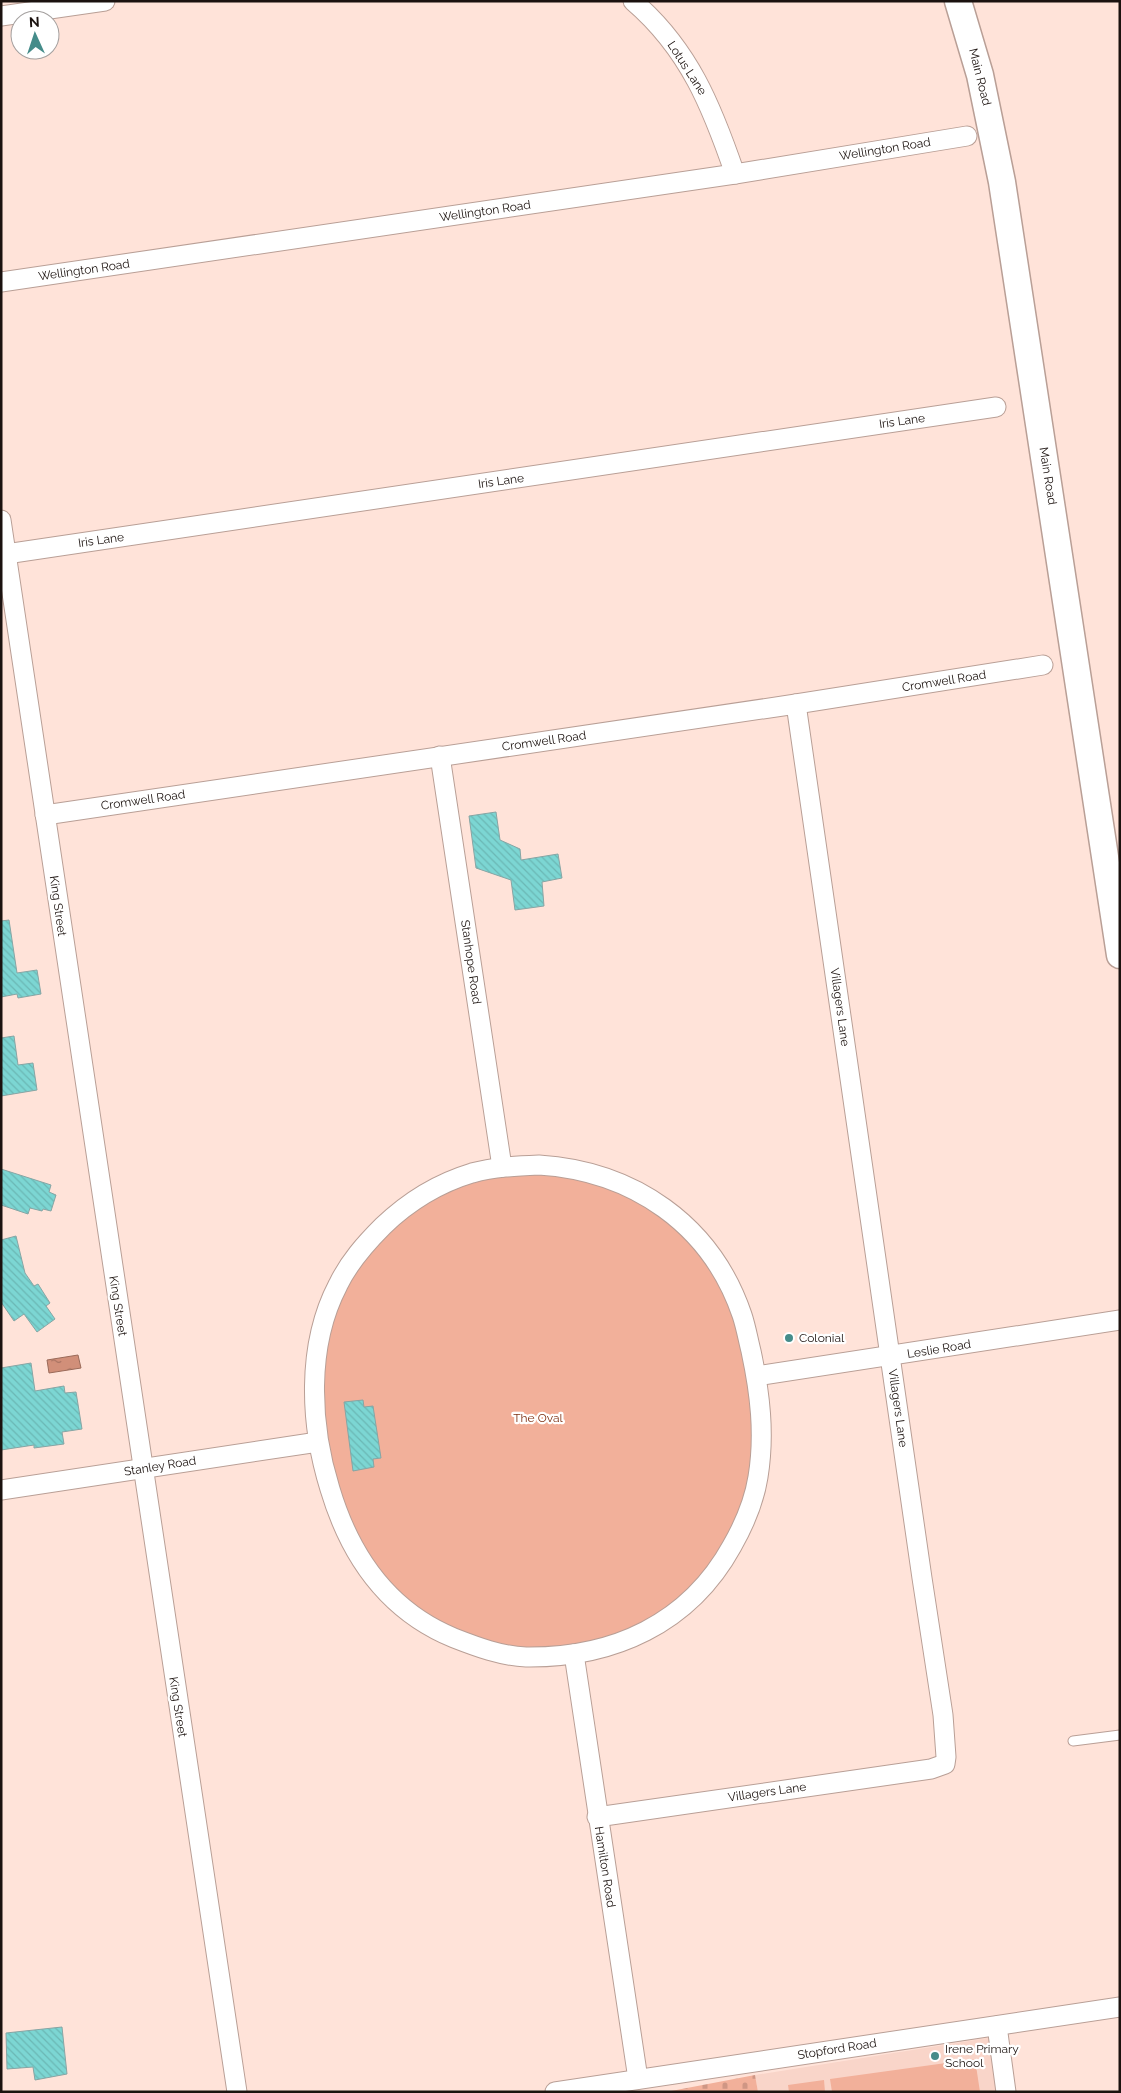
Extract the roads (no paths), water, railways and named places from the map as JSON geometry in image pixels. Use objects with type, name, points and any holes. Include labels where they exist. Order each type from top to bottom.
[{"type":"main road","name":"Main Road","points":[[958,1],[980,75],[1000,173],[1032,368],[1120,955]]},
{"type":"street","points":[[1,16],[104,1]]},
{"type":"street","name":"Lotus Lane","points":[[632,1],[647,13],[698,82],[719,127],[735,174]]},
{"type":"street","name":"Wellington Road","points":[[1,282],[735,174],[967,136]]},
{"type":"street","name":"Iris Lane","points":[[6,554],[996,407]]},
{"type":"street","name":"King Street","points":[[1,520],[236,2092]]},
{"type":"street","name":"Cromwell Road","points":[[45,815],[796,704],[1042,665]]},
{"type":"street","name":"Villagers Lane","points":[[597,1818],[931,1769],[945,1764],[947,1753],[796,704]]},
{"type":"street","name":"Stanhope Road","points":[[440,756],[502,1167]]},
{"type":"street","points":[[539,1165],[579,1169],[616,1181],[642,1193],[668,1210],[704,1245],[724,1275],[743,1316],[757,1376],[762,1432],[758,1478],[752,1504],[743,1526],[718,1570],[689,1603],[644,1632],[600,1648],[574,1654],[522,1657],[476,1647],[430,1626],[386,1594],[343,1529],[328,1483],[318,1442],[314,1390],[319,1340],[334,1291],[354,1258],[391,1219],[416,1200],[464,1176],[502,1167],[539,1165]]},
{"type":"street","name":"Leslie Road","points":[[757,1376],[1120,1320]]},
{"type":"street","name":"Stanley Road","points":[[1,1490],[318,1442]]},
{"type":"street","name":"Hamilton Road","points":[[574,1654],[597,1818],[638,2080]]},
{"type":"street","name":"Stopford Road","points":[[555,2092],[1120,2007]]},
{"type":"street","points":[[998,2026],[1006,2092]]},
{"type":"lane","points":[[1073,1741],[1120,1735]]},
{"type":"water","points":[[78,1355],[81,1368],[49,1373],[47,1360]]},
{"type":"place","name":"Colonial","points":[[789,1338]]},
{"type":"place","name":"Irene Primary School","points":[[935,2056]]},
{"type":"park label","name":"The Oval","points":[[538,1418]]}]
